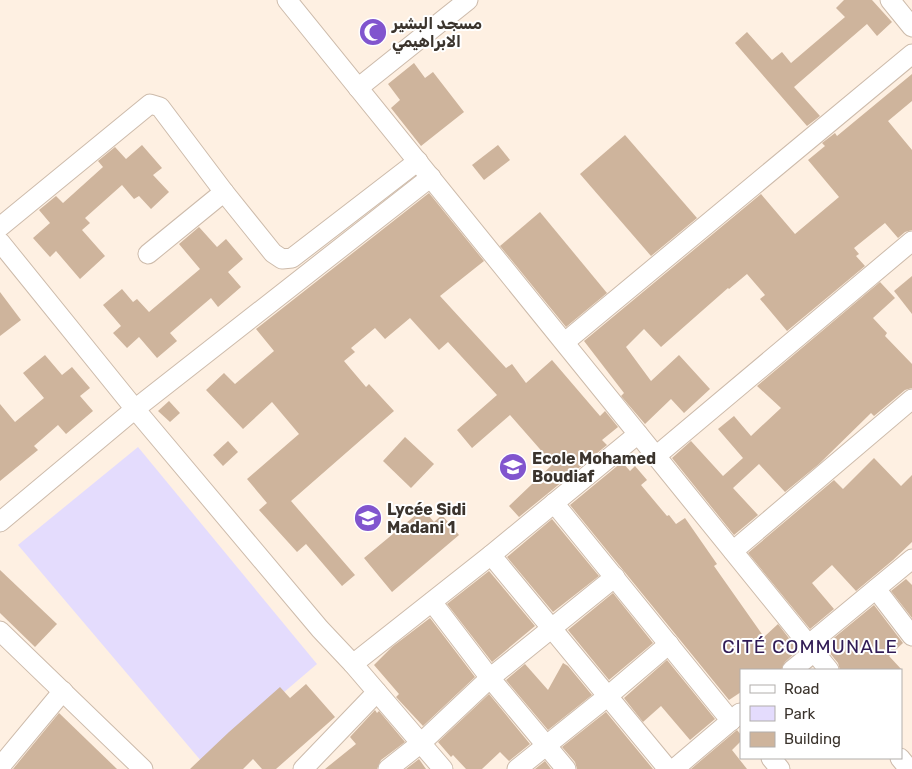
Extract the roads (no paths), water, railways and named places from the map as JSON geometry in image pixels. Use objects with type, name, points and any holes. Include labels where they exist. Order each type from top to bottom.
[{"type":"street","points":[[287,0],[828,669]]},
{"type":"street","points":[[358,88],[468,0]]},
{"type":"street","points":[[890,0],[912,27]]},
{"type":"street","points":[[565,342],[912,54]]},
{"type":"street","points":[[0,227],[150,104],[160,107],[273,254],[282,259],[292,258],[418,161]]},
{"type":"street","points":[[0,522],[134,409],[431,177]]},
{"type":"street","points":[[148,254],[224,192]]},
{"type":"street","points":[[656,456],[912,240]]},
{"type":"street","points":[[0,242],[134,409],[320,629],[353,664],[443,769]]},
{"type":"street","points":[[733,551],[912,398]]},
{"type":"street","points":[[353,664],[491,555],[638,434]]},
{"type":"street","points":[[554,503],[669,644],[737,718],[674,769]]},
{"type":"street","points":[[491,555],[668,769]]},
{"type":"street","points":[[793,669],[811,648],[912,559]]},
{"type":"street","points":[[388,769],[421,743],[490,678],[615,577]]},
{"type":"street","points":[[876,589],[912,636]]},
{"type":"street","points":[[432,602],[490,678],[566,769]]},
{"type":"street","points":[[0,631],[143,769]]},
{"type":"street","points":[[516,769],[548,746],[669,644]]},
{"type":"street","points":[[0,767],[63,691]]},
{"type":"street","points":[[303,769],[377,692]]},
{"type":"street","points":[[772,759],[780,769]]},
{"type":"street","points":[[901,759],[909,769]]},
{"type":"place","name":"مسجد البشير الابراهيمي","points":[[373,32]]},
{"type":"place","name":"Ecole Mohamed Boudiaf","points":[[513,467]]},
{"type":"place","name":"Lycée Sidi Madani 1","points":[[368,518]]},
{"type":"district","name":"CITÉ COMMUNALE","points":[[810,646]]}]
